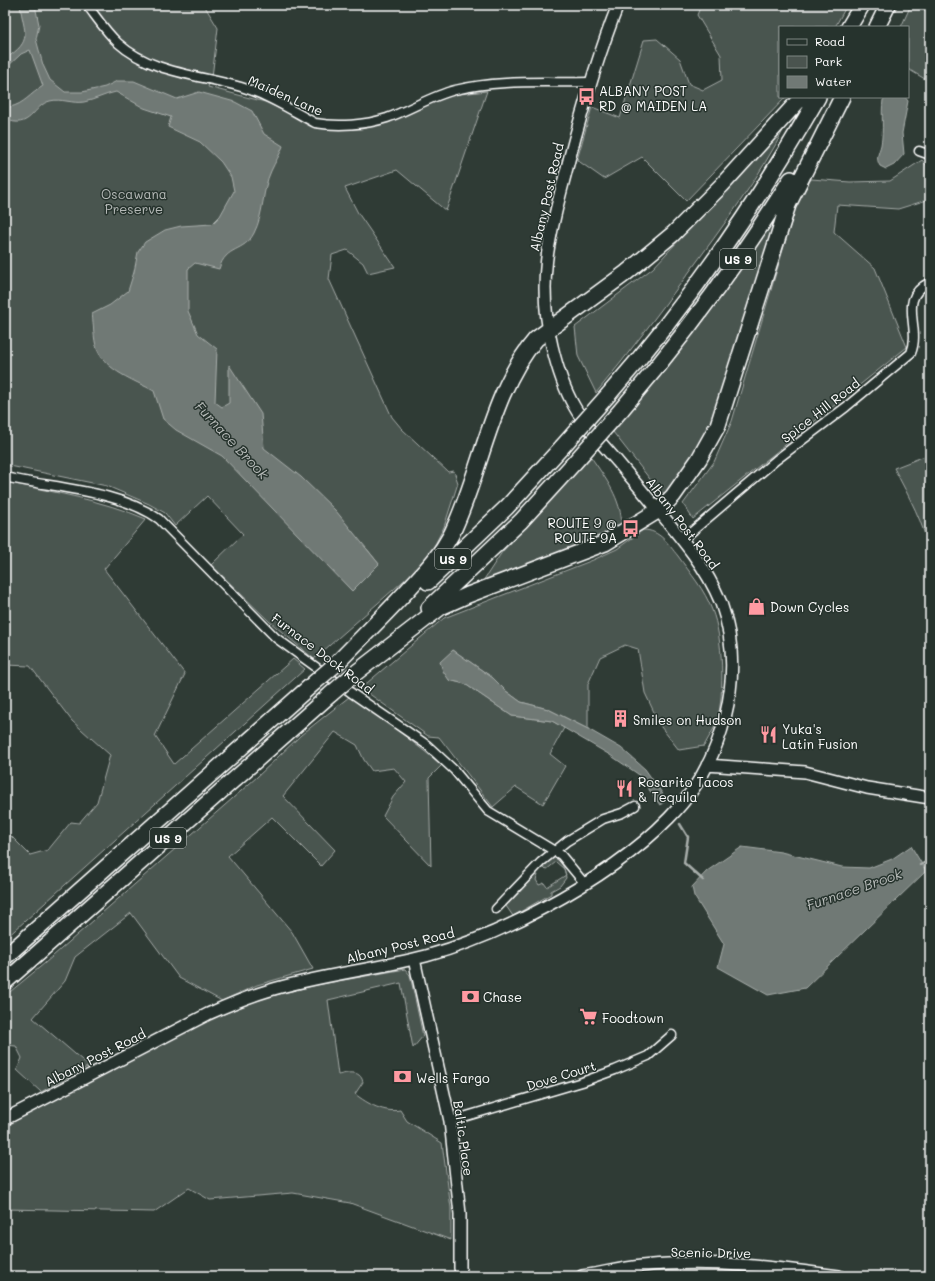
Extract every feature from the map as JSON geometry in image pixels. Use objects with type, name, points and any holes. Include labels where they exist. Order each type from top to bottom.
[{"type":"highway","points":[[850,26],[862,5]]},
{"type":"highway","points":[[856,26],[866,5]]},
{"type":"highway","points":[[878,26],[888,5]]},
{"type":"highway","points":[[336,664],[439,555],[464,506],[511,376],[526,351],[536,339],[548,332],[563,319],[626,273],[673,234],[722,185],[801,98]]},
{"type":"highway","name":"US 9","points":[[5,956],[336,664],[448,563],[526,488],[640,359],[723,247],[768,180],[817,98]]},
{"type":"highway","name":"US 9","points":[[5,982],[353,675],[492,549],[549,492],[655,371],[739,258],[788,184],[840,98]]},
{"type":"highway","points":[[353,675],[441,608],[468,595],[593,549],[618,536],[659,510],[673,496],[695,466],[718,424],[788,205],[841,98]]},
{"type":"main road","name":"Albany Post Road","points":[[5,1119],[208,1014],[243,999],[280,987],[414,959],[452,948],[510,924],[542,908],[585,884],[637,846],[668,819],[688,796],[707,765],[720,734],[727,707],[730,683],[730,648],[726,621],[720,600],[705,572],[682,540],[659,510],[587,426],[575,407],[558,370],[548,332],[544,289],[547,247],[558,200],[591,82],[618,5]]},
{"type":"main road","points":[[707,765],[805,772],[867,788],[930,798]]},
{"type":"main road","name":"Baltic Place","points":[[414,959],[450,1121],[460,1214],[460,1268],[462,1276]]},
{"type":"main road","name":"Scenic Drive","points":[[582,1276],[642,1266],[714,1263],[781,1268],[839,1276]]},
{"type":"street","name":"Maiden Lane","points":[[87,5],[107,32],[118,44],[131,53],[168,69],[260,94],[315,123],[324,125],[376,121],[461,89],[509,83],[591,82]]},
{"type":"street","points":[[919,151],[930,156]]},
{"type":"street","name":"Spice Hill Road","points":[[682,540],[776,460],[846,407],[911,353],[915,345],[912,300],[920,287],[930,282]]},
{"type":"street","name":"Furnace Dock Road","points":[[5,477],[105,497],[144,510],[159,518],[276,638],[427,745],[454,770],[492,814],[567,860],[585,884]]},
{"type":"street","points":[[496,909],[536,866],[554,851],[594,824],[635,806]]},
{"type":"street","name":"Dove Court","points":[[450,1121],[582,1082],[615,1070],[648,1056],[672,1035]]},
{"type":"green space","name":"Oscawana Preserve","points":[[5,5],[204,5],[218,28],[212,77],[208,87],[265,102],[310,124],[323,128],[350,127],[451,95],[487,91],[446,211],[397,170],[345,188],[358,213],[395,267],[368,273],[363,263],[347,250],[332,255],[329,279],[392,417],[402,429],[448,472],[454,471],[458,483],[444,527],[431,552],[417,569],[314,659],[270,622],[211,565],[243,534],[207,496],[175,526],[165,513],[149,504],[107,486],[5,465]],"holes":[[[367,549],[379,564],[352,591]]]},
{"type":"green space","points":[[701,5],[847,5],[836,26],[779,26],[779,98],[785,98],[686,201],[642,157],[604,179],[577,160],[592,107],[620,118],[644,40],[657,39],[680,59],[689,84],[703,90],[722,80],[721,55],[697,15]]},
{"type":"green space","points":[[911,5],[930,5],[930,82],[909,70],[909,26],[901,26]]},
{"type":"green space","points":[[786,125],[752,184],[727,221],[620,364],[596,393],[578,356],[575,327],[653,268]]},
{"type":"green space","points":[[922,160],[930,170],[930,199],[898,209],[837,205],[834,232],[875,268],[907,347],[693,519],[683,504],[714,462],[732,421],[796,206],[811,179],[850,182],[890,181]]},
{"type":"green space","points":[[777,217],[707,437],[670,490],[663,493],[660,492],[613,432],[670,364],[705,319]]},
{"type":"green space","points":[[930,454],[930,554],[920,521],[894,468]]},
{"type":"green space","points":[[591,457],[612,489],[619,506],[622,526],[589,541],[483,581],[502,552]]},
{"type":"green space","points":[[5,482],[95,502],[129,512],[146,519],[104,569],[185,674],[155,736],[174,764],[293,659],[305,669],[5,939],[5,830],[30,855],[48,850],[71,822],[79,823],[97,802],[110,755],[72,721],[30,666],[5,665]]},
{"type":"green space","points":[[643,530],[654,532],[667,542],[697,582],[709,603],[716,621],[722,665],[720,709],[713,731],[704,746],[679,750],[661,727],[645,693],[638,649],[625,645],[600,657],[588,684],[588,729],[548,709],[521,702],[506,691],[493,678],[453,650],[449,680],[465,684],[512,716],[552,721],[564,728],[550,754],[565,766],[543,804],[516,787],[493,807],[439,737],[428,736],[361,688],[444,618],[593,560],[617,549]]},
{"type":"green space","points":[[349,697],[387,722],[442,765],[429,778],[431,866],[383,816],[393,797],[406,782],[394,768],[372,771],[364,760],[357,745],[335,732],[283,796],[335,850],[321,866],[272,817],[228,856],[292,932],[313,969],[257,985],[222,1001],[179,978],[131,913],[75,957],[65,981],[33,1018],[89,1066],[41,1092],[17,1070],[22,1058],[16,1046],[5,1045],[5,996],[45,963],[257,777],[301,735]]},
{"type":"green space","points":[[552,857],[561,863],[565,871],[556,862],[546,870],[544,868],[543,865]]},
{"type":"green space","points":[[536,874],[538,875],[536,880],[539,885],[544,883],[547,887],[566,875],[566,878],[560,886],[551,891],[551,894],[513,916],[506,906]]},
{"type":"green space","points":[[405,969],[410,975],[423,1036],[413,1048],[401,983],[328,1000],[338,1075],[353,1073],[359,1075],[363,1082],[355,1094],[376,1107],[394,1111],[400,1110],[407,1121],[442,1143],[451,1208],[451,1240],[350,1203],[293,1193],[210,1200],[189,1188],[154,1212],[5,1209],[5,1126],[209,1020],[263,998],[316,985]]},
{"type":"water","points":[[20,5],[35,5],[39,25],[36,39],[43,65],[50,80],[65,92],[82,92],[105,87],[117,81],[134,81],[177,99],[199,92],[235,102],[252,111],[264,134],[283,146],[268,178],[260,218],[250,239],[226,256],[219,269],[195,263],[188,269],[188,311],[198,334],[217,349],[215,402],[222,407],[229,403],[229,365],[261,414],[264,448],[301,477],[336,511],[379,564],[352,591],[222,456],[176,430],[163,419],[154,391],[121,374],[101,357],[97,349],[94,336],[92,314],[110,305],[128,291],[138,252],[145,242],[165,230],[181,226],[212,224],[220,216],[234,191],[231,177],[221,162],[200,142],[168,127],[171,117],[144,108],[116,92],[84,102],[54,100],[44,103],[31,116],[21,122],[14,122],[5,119],[5,103],[10,107],[15,106],[43,86],[30,50],[21,54],[5,69],[5,59],[20,47],[24,41],[25,30]]},
{"type":"water","points":[[886,98],[906,98],[908,101],[902,133],[904,154],[894,165],[886,169],[880,166],[878,158],[882,139],[883,100]]},
{"type":"water","points":[[453,650],[493,678],[506,691],[521,702],[548,709],[588,729],[621,748],[645,769],[667,800],[660,805],[638,774],[610,755],[552,721],[512,716],[465,684],[449,680],[443,671],[440,662]]},
{"type":"water","points":[[911,846],[926,871],[805,988],[768,995],[718,967],[724,944],[694,896],[692,887],[707,871],[742,847],[781,852],[842,867],[869,868],[892,859]]},
{"type":"waterway","name":"Furnace Brook","points":[[680,824],[688,837],[684,863],[703,880]]},
{"type":"waterway","name":"Furnace Brook","points":[[920,865],[930,860]]},
{"type":"place","name":"ALBANY POST RD @ MAIDEN LA","points":[[586,97]]},
{"type":"place","name":"ROUTE 9 @ ROUTE 9A","points":[[630,529]]},
{"type":"place","name":"Down Cycles","points":[[757,606]]},
{"type":"place","name":"Smiles on Hudson","points":[[620,719]]},
{"type":"place","name":"Yuka's Latin Fusion","points":[[769,735]]},
{"type":"place","name":"Rosarito Tacos & Tequila","points":[[625,788]]},
{"type":"place","name":"Chase","points":[[470,996]]},
{"type":"place","name":"Foodtown","points":[[589,1017]]},
{"type":"place","name":"Wells Fargo","points":[[403,1077]]}]
